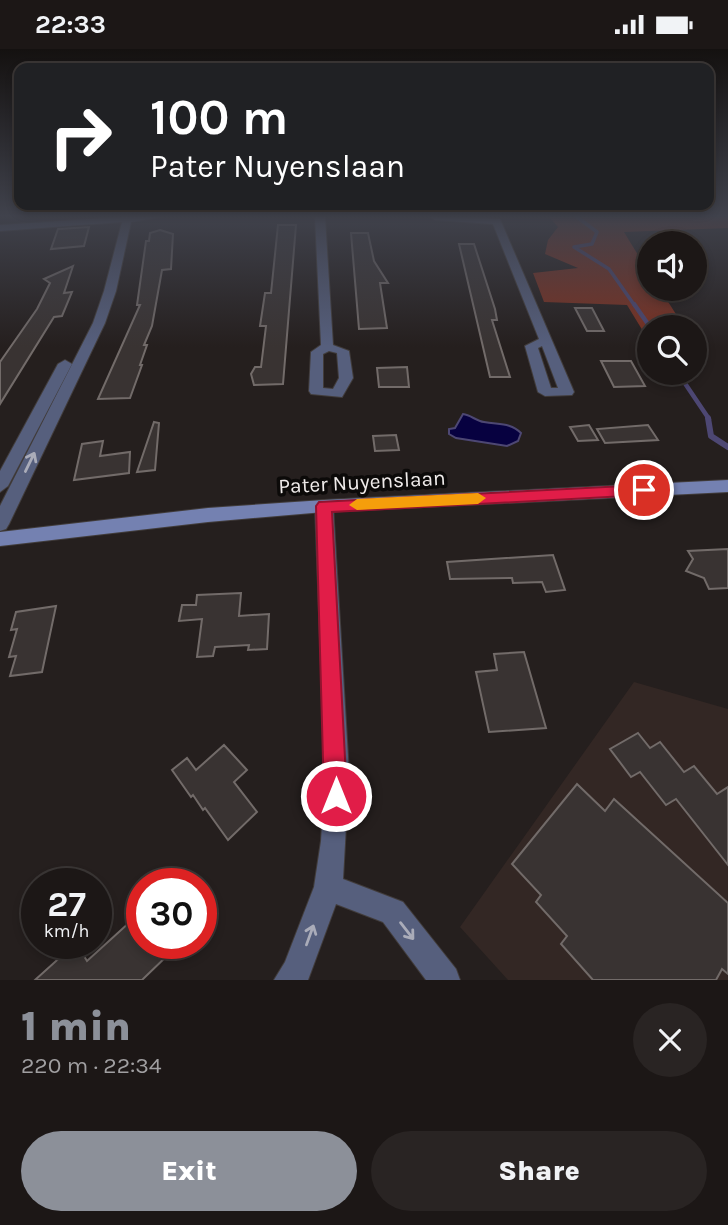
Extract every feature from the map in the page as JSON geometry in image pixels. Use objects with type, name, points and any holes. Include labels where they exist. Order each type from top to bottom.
[{"type":"street","points":[[0,486],[94,323],[112,260]]},
{"type":"street","points":[[322,260],[327,347]]},
{"type":"street","points":[[512,260],[544,341]]},
{"type":"street","points":[[0,524],[51,401]]},
{"type":"street","name":"Pater Nuyenslaan","points":[[0,539],[208,515],[324,506],[728,486]]},
{"type":"street","points":[[289,980],[296,971],[328,887],[334,841],[337,773],[324,506]]},
{"type":"street","points":[[328,887],[393,912],[445,980]]},
{"type":"shaded area","points":[[560,260],[637,260],[637,301],[668,301],[676,315],[637,315],[637,321],[627,305],[544,302],[533,273],[578,268]]},
{"type":"shaded area","points":[[463,414],[481,421],[513,427],[521,433],[518,441],[507,446],[456,438],[449,434],[449,429],[455,428]]},
{"type":"shaded area","points":[[634,682],[728,709],[728,980],[508,980],[460,927]]},
{"type":"building","points":[[143,260],[171,260],[171,269],[162,270],[152,326],[130,398],[98,399],[140,305],[137,305]]},
{"type":"building","points":[[274,260],[293,260],[283,384],[254,385],[251,374],[255,367],[261,367],[266,326],[260,326],[265,293],[271,293]]},
{"type":"building","points":[[353,260],[374,260],[388,283],[380,283],[387,328],[359,329]]},
{"type":"building","points":[[463,260],[479,260],[495,309],[497,320],[492,320],[510,377],[490,377]]},
{"type":"building","points":[[73,266],[64,293],[72,292],[62,316],[54,317],[0,404],[0,362],[37,309],[50,283],[44,279]]},
{"type":"building","points":[[575,308],[592,308],[604,331],[587,331]]},
{"type":"building","points":[[601,361],[631,361],[637,372],[637,385],[645,386],[614,387]]},
{"type":"building","points":[[407,367],[409,387],[379,387],[377,368]]},
{"type":"building","points":[[154,422],[159,423],[155,470],[137,472]]},
{"type":"building","points":[[589,425],[598,440],[578,441],[570,427]]},
{"type":"building","points":[[648,425],[658,440],[605,443],[597,429]]},
{"type":"building","points":[[396,435],[399,450],[375,451],[373,436]]},
{"type":"building","points":[[103,441],[100,456],[130,452],[129,473],[74,480],[82,444]]},
{"type":"building","points":[[728,549],[728,588],[709,589],[704,578],[686,571],[693,559],[688,551]]},
{"type":"building","points":[[553,555],[565,590],[546,592],[542,582],[513,583],[512,578],[450,579],[447,562]]},
{"type":"building","points":[[241,593],[239,616],[269,614],[267,649],[248,650],[249,645],[215,647],[213,656],[197,657],[202,619],[179,621],[182,605],[196,605],[197,595]]},
{"type":"building","points":[[56,606],[42,672],[10,676],[16,656],[9,657],[17,629],[11,630],[16,612]]},
{"type":"building","points":[[524,652],[546,728],[489,732],[476,672],[497,670],[494,654]]},
{"type":"building","points":[[638,733],[650,748],[660,742],[684,772],[694,766],[717,794],[728,787],[728,865],[676,799],[666,805],[640,772],[631,777],[610,749]]},
{"type":"building","points":[[224,745],[247,770],[234,782],[257,812],[228,840],[172,770],[187,758],[196,770]]},
{"type":"building","points":[[577,784],[605,811],[614,799],[728,903],[728,974],[722,969],[716,980],[593,980],[561,944],[567,936],[536,902],[541,895],[512,864]]},
{"type":"building","points":[[126,926],[126,959],[164,959],[142,980],[35,980],[58,959],[112,959],[112,938]]},
{"type":"waterway","points":[[595,260],[609,269],[635,306]]},
{"type":"waterway","points":[[634,304],[642,315]]},
{"type":"waterway","points":[[686,385],[709,419]]},
{"type":"waterway","points":[[708,418],[711,436],[728,447]]},
{"type":"slow traffic","points":[[357,505],[478,498]]},
{"type":"route","points":[[336,796],[324,506],[644,490]]}]
